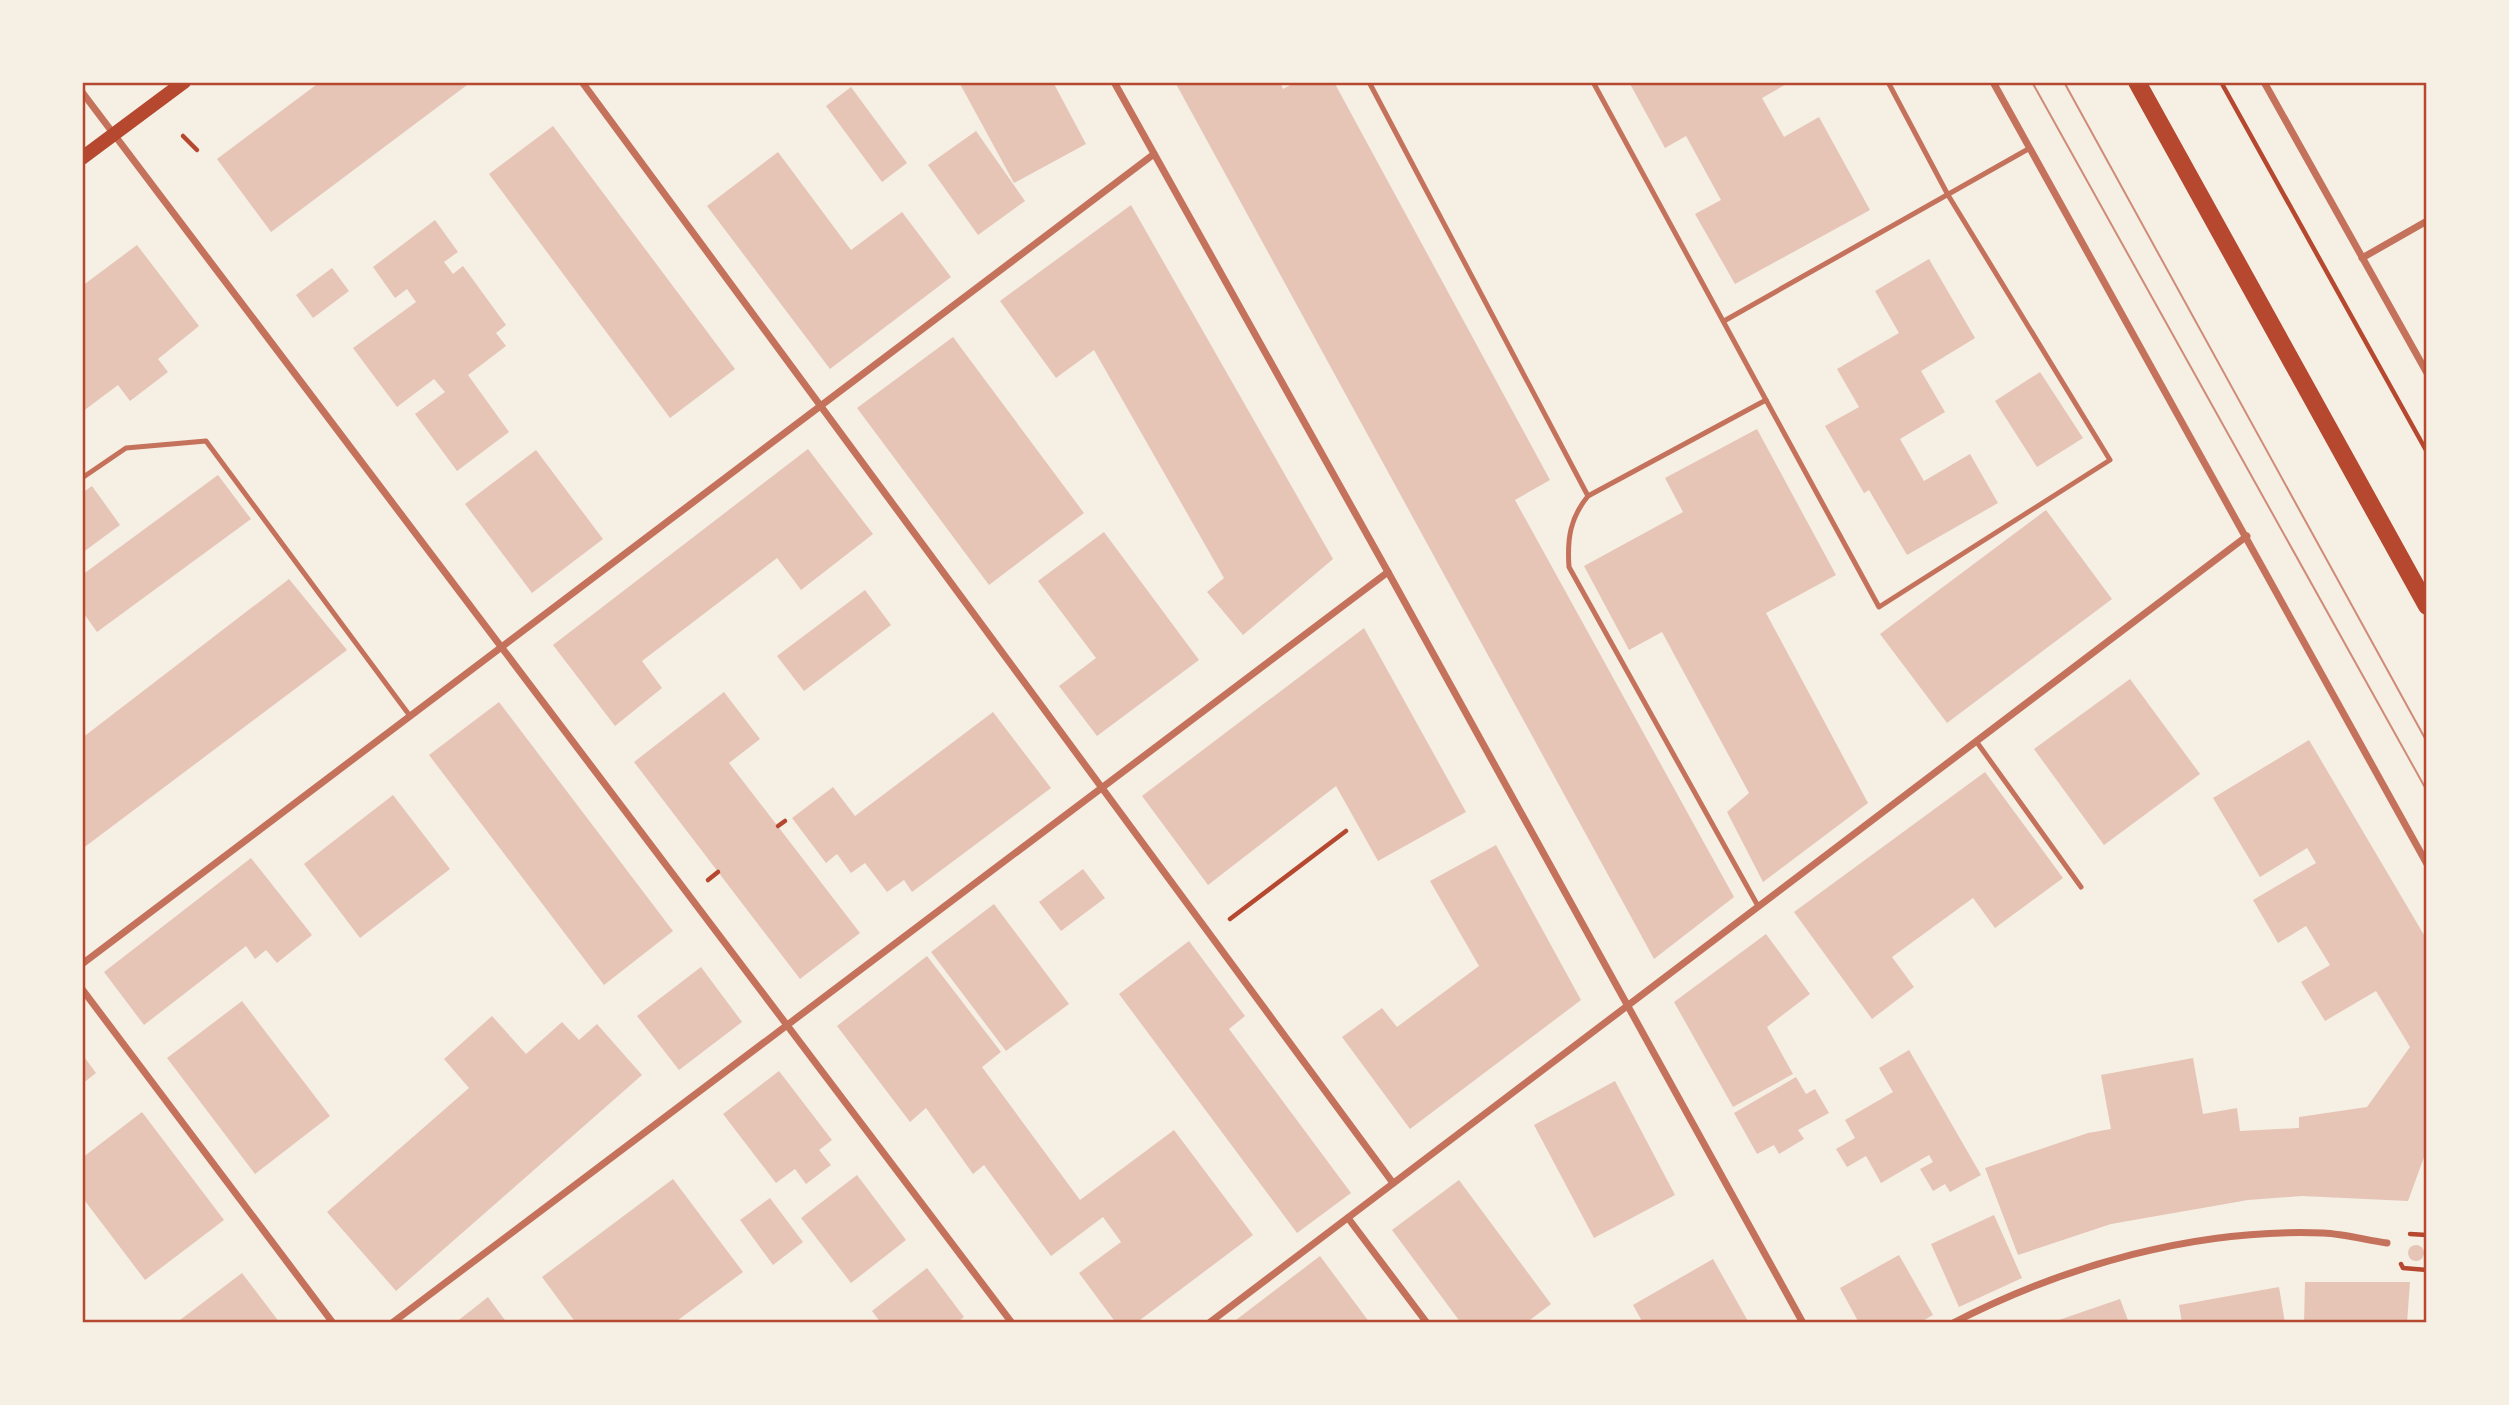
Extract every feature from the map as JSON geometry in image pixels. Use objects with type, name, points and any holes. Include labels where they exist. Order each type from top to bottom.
[{"type":"main road","points":[[82,158],[184,82]]},
{"type":"main road","points":[[2137,82],[2427,606]]},
{"type":"street","points":[[582,82],[1393,1183]]},
{"type":"street","points":[[1114,82],[1803,1323]]},
{"type":"street","points":[[1993,82],[2427,864]]},
{"type":"street","points":[[2264,82],[2427,373]]},
{"type":"street","points":[[82,92],[1012,1323]]},
{"type":"street","points":[[82,964],[1154,155]]},
{"type":"street","points":[[2362,258],[2427,221]]},
{"type":"street","points":[[1209,1323],[2247,536]]},
{"type":"street","points":[[392,1323],[1388,572]]},
{"type":"street","points":[[82,989],[333,1323]]},
{"type":"street","points":[[1348,1218],[1426,1323]]},
{"type":"street","points":[[1953,1323],[1995,1301],[2093,1266],[2185,1242],[2265,1233],[2326,1233],[2387,1243]]},
{"type":"lane","points":[[1370,82],[1588,496]]},
{"type":"lane","points":[[1593,82],[1879,607],[2110,460],[1948,195],[1888,82]]},
{"type":"lane","points":[[1724,321],[2030,149]]},
{"type":"lane","points":[[1758,906],[1569,567],[1567,545],[1578,508],[1588,496],[1766,400]]},
{"type":"lane","points":[[82,478],[126,448],[206,441],[410,716]]},
{"type":"lane","points":[[1976,741],[2081,887]]},
{"type":"path","points":[[2221,82],[2427,452]]},
{"type":"path","points":[[183,136],[197,150]]},
{"type":"path","points":[[778,826],[785,821]]},
{"type":"path","points":[[1210,934],[1346,831]]},
{"type":"building","points":[[320,82],[471,82],[271,232],[217,159]]},
{"type":"building","points":[[959,82],[1053,82],[1086,144],[1014,183]]},
{"type":"building","points":[[1175,82],[1280,82],[1283,89],[1296,82],[1334,82],[1550,480],[1515,500],[1734,897],[1654,959]]},
{"type":"building","points":[[1629,82],[1790,82],[1762,98],[1784,137],[1819,117],[1870,210],[1735,284],[1695,214],[1721,200],[1686,136],[1665,148]]},
{"type":"building","points":[[851,87],[907,163],[882,182],[826,106]]},
{"type":"building","points":[[553,126],[735,369],[670,418],[489,174]]},
{"type":"building","points":[[976,131],[1025,201],[978,235],[928,165]]},
{"type":"building","points":[[778,152],[851,250],[902,212],[951,277],[830,369],[707,206]]},
{"type":"building","points":[[1131,205],[1333,559],[1243,635],[1207,592],[1224,578],[1094,350],[1056,378],[1000,301]]},
{"type":"building","points":[[435,220],[458,252],[444,262],[453,274],[463,266],[506,325],[496,333],[506,346],[468,375],[509,432],[457,471],[415,414],[445,392],[434,379],[397,407],[353,348],[416,302],[407,289],[395,298],[373,267]]},
{"type":"building","points":[[137,245],[199,326],[158,359],[168,372],[130,401],[118,385],[82,412],[82,286]]},
{"type":"building","points":[[1929,259],[1975,338],[1921,371],[1945,412],[1900,439],[1924,481],[1970,454],[1998,503],[1907,555],[1869,490],[1864,493],[1825,426],[1859,407],[1837,369],[1899,333],[1875,291]]},
{"type":"building","points":[[332,268],[349,291],[313,318],[296,295]]},
{"type":"building","points":[[953,337],[1084,513],[989,585],[857,408]]},
{"type":"building","points":[[2040,372],[2083,438],[2037,467],[1995,401]]},
{"type":"building","points":[[1757,429],[1836,575],[1766,613],[1868,803],[1763,882],[1727,812],[1749,793],[1662,632],[1629,650],[1584,566],[1683,512],[1665,478]]},
{"type":"building","points":[[808,449],[873,534],[801,590],[777,558],[642,661],[662,688],[615,726],[553,645]]},
{"type":"building","points":[[536,450],[603,539],[532,593],[465,504]]},
{"type":"building","points":[[218,475],[251,519],[97,632],[82,611],[82,575]]},
{"type":"building","points":[[92,486],[120,525],[82,553],[82,493]]},
{"type":"building","points":[[2046,510],[2112,599],[1947,723],[1880,634]]},
{"type":"building","points":[[1104,532],[1199,660],[1097,736],[1059,686],[1096,658],[1038,581]]},
{"type":"building","points":[[289,579],[347,650],[82,849],[82,738]]},
{"type":"building","points":[[865,590],[891,625],[804,691],[777,656]]},
{"type":"building","points":[[1364,628],[1466,812],[1378,861],[1336,786],[1208,885],[1142,796]]},
{"type":"building","points":[[2130,679],[2200,774],[2104,845],[2034,749]]},
{"type":"building","points":[[724,692],[760,739],[729,763],[860,933],[800,979],[634,762]]},
{"type":"building","points":[[499,702],[673,931],[604,985],[429,755]]},
{"type":"building","points":[[993,712],[1051,788],[912,892],[904,880],[887,892],[865,863],[851,873],[837,854],[826,863],[792,818],[833,787],[855,816]]},
{"type":"building","points":[[2309,740],[2427,940],[2427,1149],[2408,1201],[2302,1196],[2248,1200],[2111,1224],[2018,1255],[1985,1168],[2088,1133],[2111,1129],[2101,1075],[2193,1058],[2203,1114],[2237,1108],[2240,1131],[2299,1128],[2299,1117],[2367,1107],[2410,1047],[2376,991],[2325,1021],[2301,982],[2330,965],[2306,926],[2278,943],[2253,900],[2316,863],[2307,848],[2260,877],[2213,798]]},
{"type":"building","points":[[1985,772],[2063,878],[1995,928],[1973,898],[1892,957],[1914,987],[1872,1019],[1794,912]]},
{"type":"building","points":[[393,795],[450,869],[360,938],[304,864]]},
{"type":"building","points":[[1496,845],[1581,1000],[1410,1129],[1342,1037],[1382,1008],[1397,1027],[1479,966],[1430,881]]},
{"type":"building","points":[[251,858],[312,935],[277,963],[266,950],[255,959],[246,946],[144,1025],[104,972]]},
{"type":"building","points":[[1083,869],[1105,898],[1061,931],[1039,902]]},
{"type":"building","points":[[994,904],[1069,1004],[1006,1051],[931,952]]},
{"type":"building","points":[[1766,934],[1810,994],[1767,1027],[1793,1074],[1733,1107],[1674,1002]]},
{"type":"building","points":[[1189,941],[1245,1016],[1229,1029],[1351,1193],[1297,1233],[1119,994]]},
{"type":"building","points":[[927,956],[1001,1052],[982,1067],[1080,1200],[1174,1130],[1253,1235],[1136,1323],[1116,1323],[1079,1273],[1121,1242],[1103,1217],[1051,1256],[984,1165],[973,1174],[926,1108],[910,1122],[837,1026]]},
{"type":"building","points":[[701,967],[742,1022],[679,1070],[637,1016]]},
{"type":"building","points":[[242,1001],[330,1116],[255,1174],[167,1058]]},
{"type":"building","points":[[492,1016],[526,1054],[562,1022],[579,1040],[597,1024],[642,1075],[396,1291],[327,1212],[469,1088],[444,1059]]},
{"type":"building","points":[[1909,1050],[1981,1175],[1950,1192],[1945,1184],[1933,1191],[1920,1169],[1933,1162],[1929,1155],[1881,1183],[1866,1156],[1847,1167],[1836,1149],[1855,1138],[1845,1120],[1893,1092],[1879,1068]]},
{"type":"building","points":[[82,1054],[96,1073],[82,1084]]},
{"type":"building","points":[[779,1071],[832,1140],[819,1150],[831,1165],[806,1184],[795,1169],[776,1183],[723,1114]]},
{"type":"building","points":[[1796,1077],[1806,1094],[1815,1089],[1829,1113],[1798,1130],[1804,1139],[1779,1154],[1774,1145],[1757,1154],[1734,1113]]},
{"type":"building","points":[[1615,1081],[1675,1195],[1594,1238],[1534,1125]]},
{"type":"building","points":[[142,1112],[224,1220],[145,1280],[82,1197],[82,1158]]},
{"type":"building","points":[[857,1175],[906,1240],[851,1283],[801,1218]]},
{"type":"building","points":[[673,1179],[743,1272],[674,1323],[576,1323],[542,1277]]},
{"type":"building","points":[[1459,1180],[1551,1304],[1526,1323],[1461,1323],[1392,1230]]},
{"type":"building","points":[[770,1198],[803,1242],[773,1265],[740,1220]]},
{"type":"building","points":[[1994,1215],[2022,1278],[1959,1307],[1931,1244]]},
{"type":"building","points":[[2416,1245],[2422,1247],[2422,1259],[2416,1261],[2410,1259],[2408,1253],[2410,1247]]},
{"type":"building","points":[[1899,1255],[1933,1315],[1919,1323],[1859,1323],[1840,1288]]},
{"type":"building","points":[[1320,1256],[1370,1323],[1232,1323]]},
{"type":"building","points":[[1713,1259],[1749,1323],[1643,1323],[1633,1305]]},
{"type":"building","points":[[927,1268],[964,1317],[956,1323],[881,1323],[872,1311]]},
{"type":"building","points":[[242,1273],[280,1323],[176,1323]]},
{"type":"building","points":[[2305,1282],[2410,1282],[2407,1323],[2304,1323]]},
{"type":"building","points":[[2279,1287],[2285,1323],[2182,1323],[2179,1305]]},
{"type":"building","points":[[488,1297],[507,1323],[455,1323]]},
{"type":"building","points":[[2120,1299],[2129,1323],[2053,1323],[2053,1322]]},
{"type":"tram line","points":[[2032,82],[2427,791]]},
{"type":"tram line","points":[[2064,82],[2427,742]]}]
